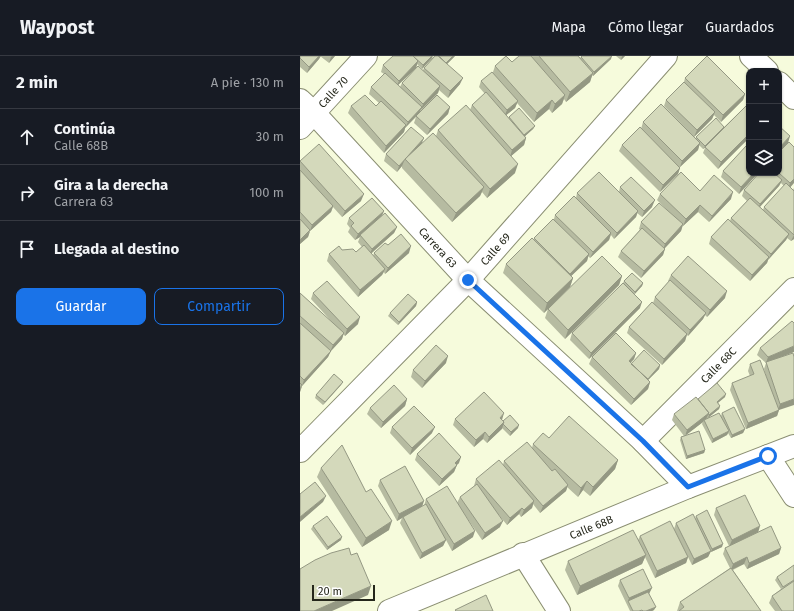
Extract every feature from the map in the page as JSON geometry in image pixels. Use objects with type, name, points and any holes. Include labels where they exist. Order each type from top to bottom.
[{"type":"street","name":"Calle 70","points":[[305,114],[366,56]]},
{"type":"street","name":"Calle 69","points":[[300,451],[468,280],[666,56]]},
{"type":"street","points":[[751,56],[763,68]]},
{"type":"street","points":[[782,86],[794,98]]},
{"type":"street","name":"Carrera 63","points":[[305,114],[468,280],[643,441],[688,487]]},
{"type":"street","name":"Calle 68C","points":[[643,441],[794,289]]},
{"type":"street","name":"Calle 68B","points":[[389,611],[523,554],[794,446]]},
{"type":"street","points":[[768,456],[794,496]]},
{"type":"street","points":[[523,554],[559,611]]},
{"type":"building","points":[[300,56],[319,56],[309,67],[300,58]]},
{"type":"building","points":[[393,56],[413,56],[418,61],[399,81],[383,65]]},
{"type":"building","points":[[413,56],[432,56],[423,65]]},
{"type":"building","points":[[435,56],[438,56],[463,78],[450,91],[424,68]]},
{"type":"building","points":[[439,56],[453,56],[446,63]]},
{"type":"building","points":[[506,56],[512,62],[519,56],[531,56],[565,95],[555,104],[552,100],[537,113],[495,66]]},
{"type":"building","points":[[539,56],[578,56],[593,73],[570,92]]},
{"type":"building","points":[[612,56],[594,72],[581,57]]},
{"type":"building","points":[[707,56],[745,94],[723,115],[685,78]]},
{"type":"building","points":[[418,66],[440,86],[423,104],[402,83]]},
{"type":"building","points":[[492,72],[518,101],[507,110],[481,81]]},
{"type":"building","points":[[385,73],[422,107],[408,122],[371,87]]},
{"type":"building","points":[[684,82],[715,112],[697,130],[666,100]]},
{"type":"building","points":[[486,92],[526,138],[512,150],[472,105]]},
{"type":"building","points":[[365,95],[376,106],[381,101],[406,125],[386,146],[351,106]]},
{"type":"building","points":[[437,95],[450,107],[430,129],[416,116]]},
{"type":"building","points":[[661,104],[700,143],[682,161],[643,122]]},
{"type":"building","points":[[466,105],[518,164],[490,189],[438,130]]},
{"type":"building","points":[[746,106],[746,137],[721,162],[705,147]]},
{"type":"building","points":[[519,108],[535,126],[524,135],[509,117]]},
{"type":"building","points":[[716,118],[724,127],[705,146],[696,137]]},
{"type":"building","points":[[411,127],[424,138],[399,166],[386,154]]},
{"type":"building","points":[[640,127],[680,168],[663,185],[622,145]]},
{"type":"building","points":[[782,129],[790,136],[782,145]]},
{"type":"building","points":[[433,133],[484,187],[456,213],[405,159]]},
{"type":"building","points":[[789,142],[794,147],[794,179],[790,183],[782,176],[782,149]]},
{"type":"building","points":[[319,144],[364,194],[345,211],[300,161]]},
{"type":"building","points":[[746,146],[746,176],[751,176],[741,187],[723,171]]},
{"type":"building","points":[[300,170],[333,206],[312,225],[300,212]]},
{"type":"building","points":[[599,172],[638,211],[617,233],[577,193]]},
{"type":"building","points":[[681,172],[700,191],[714,175],[733,192],[712,216],[700,205],[686,219],[660,194]]},
{"type":"building","points":[[756,176],[777,176],[782,180],[760,204],[744,190]]},
{"type":"building","points":[[631,177],[655,200],[644,211],[620,187]]},
{"type":"building","points":[[786,183],[794,191],[794,235],[764,207]]},
{"type":"building","points":[[574,196],[611,233],[593,252],[555,215]]},
{"type":"building","points":[[372,198],[384,211],[358,234],[351,226],[354,223],[349,218]]},
{"type":"building","points":[[750,198],[789,234],[771,254],[731,218]]},
{"type":"building","points":[[659,203],[683,224],[665,244],[641,222]]},
{"type":"building","points":[[385,213],[397,227],[372,249],[360,235]]},
{"type":"building","points":[[300,219],[310,230],[300,240]]},
{"type":"building","points":[[553,219],[589,254],[570,274],[534,238]]},
{"type":"building","points":[[728,219],[769,257],[752,275],[711,237]]},
{"type":"building","points":[[642,228],[665,249],[644,271],[621,251]]},
{"type":"building","points":[[401,234],[411,246],[388,268],[374,253],[385,243],[388,245]]},
{"type":"building","points":[[532,238],[573,278],[547,303],[506,264]]},
{"type":"building","points":[[364,245],[385,269],[360,290],[329,254],[339,246],[342,250],[353,249],[356,252]]},
{"type":"building","points":[[602,256],[622,276],[568,330],[548,309]]},
{"type":"building","points":[[688,256],[727,291],[710,310],[671,275]]},
{"type":"building","points":[[632,273],[643,283],[635,292],[624,281]]},
{"type":"building","points":[[670,280],[706,313],[690,330],[655,297]]},
{"type":"building","points":[[327,281],[360,317],[347,329],[313,293]]},
{"type":"building","points":[[623,283],[642,302],[591,353],[572,333]]},
{"type":"building","points":[[300,293],[344,333],[333,345],[300,316]]},
{"type":"building","points":[[408,294],[417,302],[399,322],[390,313]]},
{"type":"building","points":[[652,302],[687,334],[664,359],[629,327]]},
{"type":"building","points":[[792,321],[794,323],[794,346],[768,357],[760,348]]},
{"type":"building","points":[[300,323],[331,351],[304,380],[300,376]]},
{"type":"building","points":[[616,333],[636,353],[629,361],[650,382],[634,399],[592,357]]},
{"type":"building","points":[[436,345],[448,356],[425,381],[413,370]]},
{"type":"building","points":[[644,350],[660,365],[648,379],[631,364]]},
{"type":"building","points":[[793,353],[794,399],[780,404],[766,362]]},
{"type":"building","points":[[760,360],[779,410],[748,423],[732,383],[754,374],[750,364]]},
{"type":"building","points":[[334,374],[343,382],[325,402],[316,395]]},
{"type":"building","points":[[717,383],[726,394],[717,402],[720,406],[709,415],[698,399]]},
{"type":"building","points":[[394,385],[407,399],[383,422],[370,408]]},
{"type":"building","points":[[484,392],[504,413],[500,418],[504,422],[489,437],[485,432],[476,440],[455,419]]},
{"type":"building","points":[[696,397],[709,413],[687,430],[674,414]]},
{"type":"building","points":[[414,406],[435,427],[412,448],[392,427]]},
{"type":"building","points":[[734,407],[745,429],[732,435],[722,413]]},
{"type":"building","points":[[719,413],[729,431],[713,439],[704,420]]},
{"type":"building","points":[[510,415],[519,425],[511,432],[503,424],[503,421]]},
{"type":"building","points":[[569,416],[618,460],[593,487],[587,481],[581,488],[533,444],[543,433],[549,438]]},
{"type":"building","points":[[699,431],[705,450],[687,456],[681,437]]},
{"type":"building","points":[[439,433],[461,457],[455,463],[457,465],[442,479],[417,454]]},
{"type":"building","points":[[527,442],[552,471],[555,469],[568,485],[543,506],[504,461]]},
{"type":"building","points":[[342,445],[366,492],[371,489],[392,521],[366,538],[321,468]]},
{"type":"building","points":[[499,460],[534,501],[524,510],[522,508],[510,518],[476,479]]},
{"type":"building","points":[[405,466],[424,501],[399,514],[380,480]]},
{"type":"building","points":[[315,482],[326,496],[300,517],[300,494]]},
{"type":"building","points":[[477,484],[503,521],[485,533],[460,497]]},
{"type":"building","points":[[447,486],[475,531],[454,544],[426,499]]},
{"type":"building","points":[[745,495],[760,526],[732,540],[716,508]]},
{"type":"building","points":[[426,504],[446,540],[422,553],[403,517]]},
{"type":"building","points":[[707,510],[723,544],[712,549],[696,516]]},
{"type":"building","points":[[693,514],[711,551],[694,559],[676,523]]},
{"type":"building","points":[[327,516],[342,537],[328,547],[313,526]]},
{"type":"building","points":[[670,521],[688,557],[657,571],[640,536]]},
{"type":"building","points":[[771,526],[781,548],[749,563],[747,557],[733,564],[725,548]]},
{"type":"building","points":[[633,530],[646,555],[580,586],[568,561]]},
{"type":"building","points":[[349,548],[351,555],[357,553],[371,586],[314,611],[300,611],[300,569],[331,553]]},
{"type":"building","points":[[794,565],[794,580],[783,587],[777,577]]},
{"type":"building","points":[[731,568],[761,611],[679,611],[684,607],[680,602]]},
{"type":"building","points":[[643,569],[652,588],[629,598],[620,580]]},
{"type":"building","points":[[794,581],[794,611],[782,611],[772,596]]},
{"type":"building","points":[[648,592],[656,607],[646,611],[633,611],[628,601]]},
{"type":"building","points":[[486,595],[493,611],[455,610]]},
{"type":"route","points":[[468,280],[643,441],[688,487],[768,456]]}]
